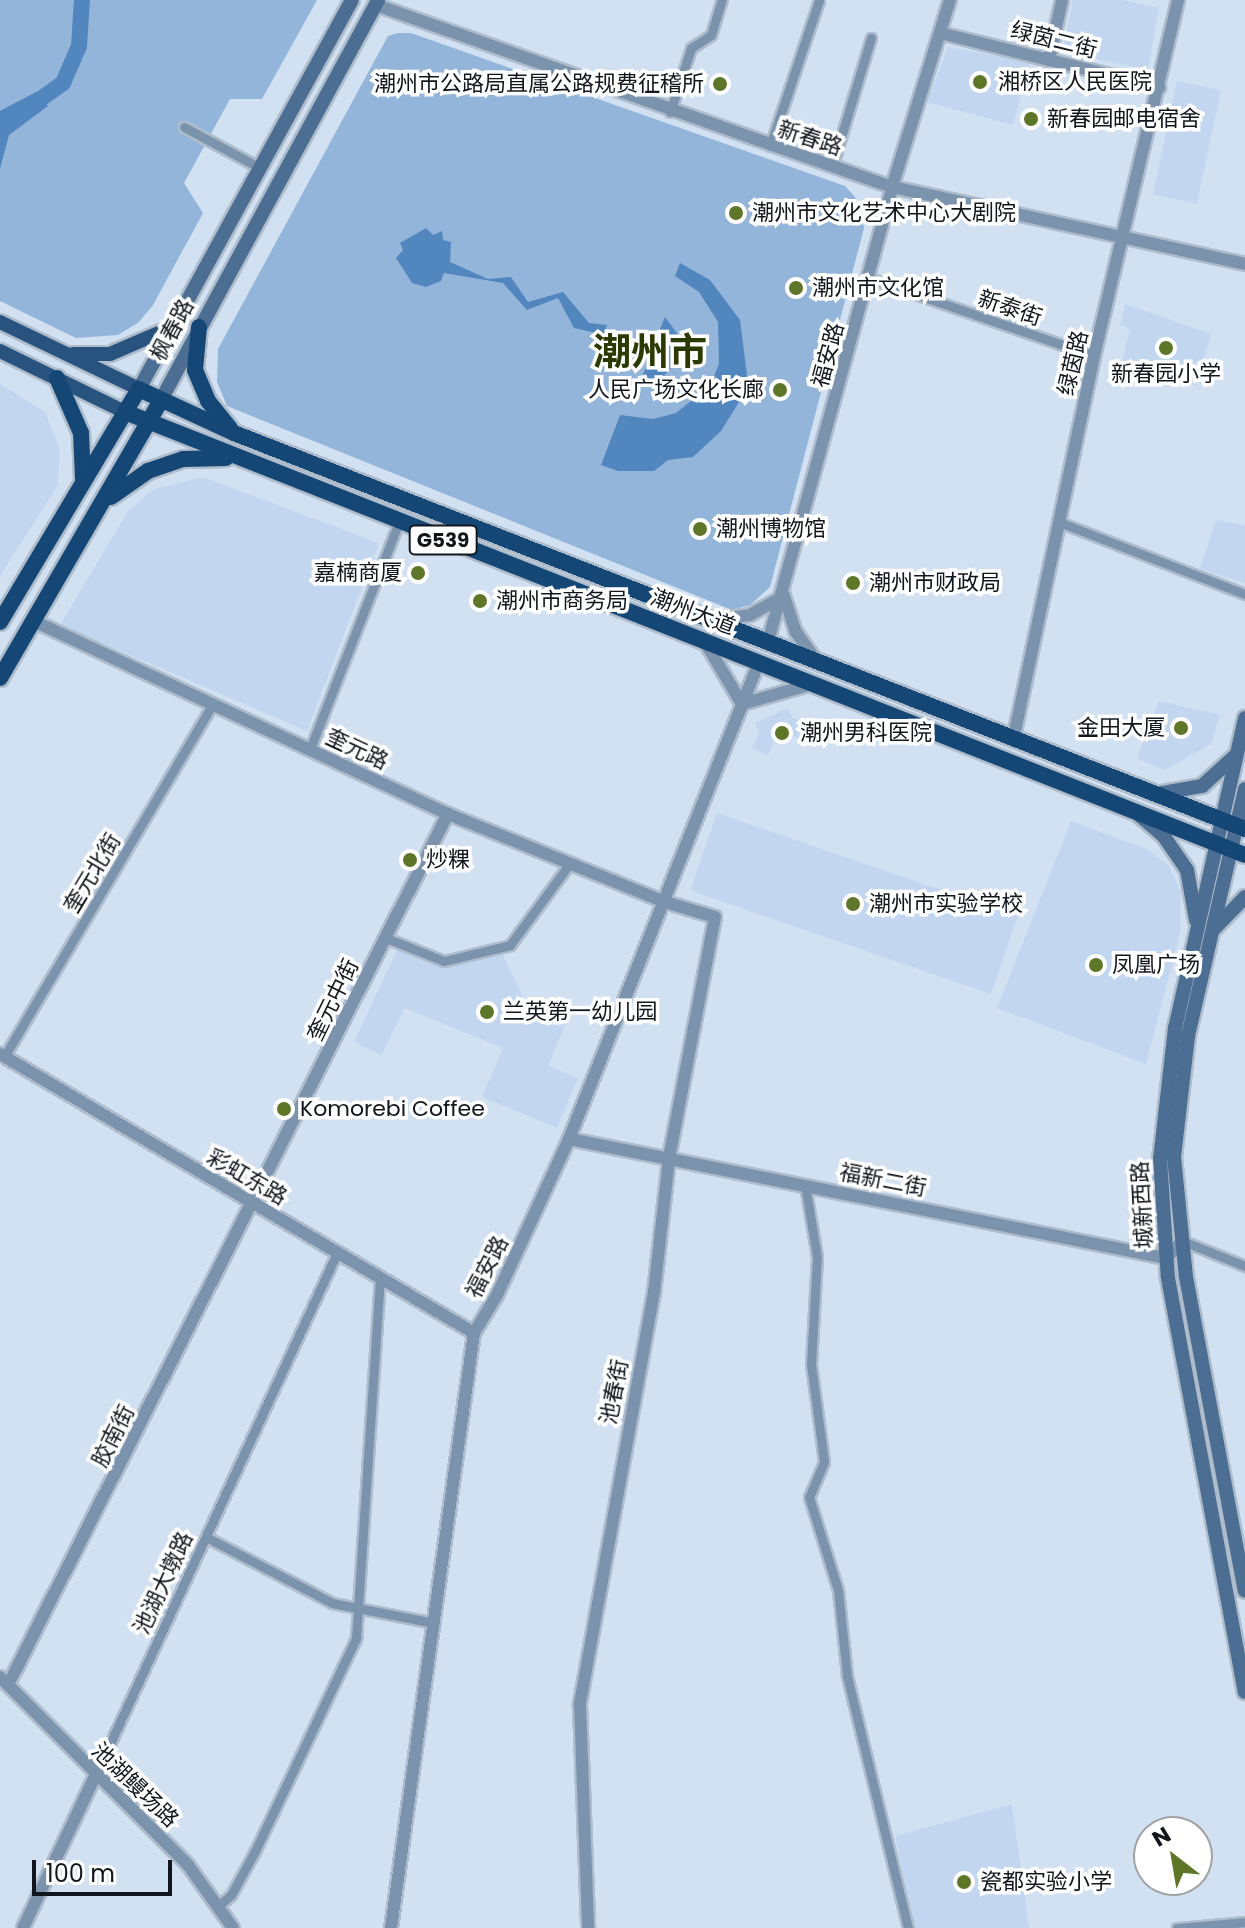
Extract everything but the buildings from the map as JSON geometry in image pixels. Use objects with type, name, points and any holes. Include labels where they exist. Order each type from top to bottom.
[{"type":"highway","points":[[199,327],[195,370],[208,401],[234,433]]},
{"type":"highway","points":[[57,378],[81,433],[82,484]]},
{"type":"highway","name":"潮州大道","points":[[139,389],[234,433],[718,619],[770,633],[813,656],[1235,825]]},
{"type":"highway","name":"枫春路","points":[[0,622],[139,389]]},
{"type":"highway","name":"枫春路","points":[[0,678],[107,500],[161,400]]},
{"type":"highway","name":"潮州大道","points":[[125,412],[231,457],[1232,850]]},
{"type":"highway","points":[[107,500],[148,471],[183,459],[231,457]]},
{"type":"main road","name":"枫春路","points":[[139,389],[352,0]]},
{"type":"main road","name":"枫春路","points":[[161,400],[377,2]]},
{"type":"main road","points":[[0,322],[139,389]]},
{"type":"main road","points":[[67,354],[110,354],[175,326]]},
{"type":"main road","points":[[0,351],[125,412]]},
{"type":"main road","name":"城新西路","points":[[1245,718],[1238,753],[1232,850],[1188,1036],[1174,1157],[1183,1241],[1245,1591]]},
{"type":"main road","points":[[1157,794],[1202,786],[1238,753]]},
{"type":"main road","name":"城新西路","points":[[1235,825],[1245,789]]},
{"type":"main road","points":[[1137,813],[1163,835],[1187,870],[1197,931]]},
{"type":"main road","name":"城新西路","points":[[1232,850],[1197,931],[1175,1028],[1160,1159],[1166,1258],[1245,1692]]},
{"type":"main road","points":[[1213,931],[1245,897]]},
{"type":"street","points":[[670,112],[691,48],[711,35],[722,0]]},
{"type":"street","points":[[770,146],[819,0]]},
{"type":"street","name":"福安路","points":[[770,633],[784,596],[892,187],[950,0]]},
{"type":"street","points":[[1049,60],[1062,0]]},
{"type":"street","name":"绿茵路","points":[[1014,736],[1094,356],[1125,237],[1178,0]]},
{"type":"street","name":"新春路","points":[[377,2],[670,112],[892,187],[1245,264]]},
{"type":"street","name":"绿茵二街","points":[[940,33],[1159,87]]},
{"type":"street","points":[[832,167],[871,38]]},
{"type":"street","points":[[184,127],[260,168]]},
{"type":"street","name":"新泰街","points":[[869,278],[1094,356]]},
{"type":"street","points":[[310,749],[399,522]]},
{"type":"street","points":[[1059,522],[1245,594]]},
{"type":"street","points":[[718,619],[750,615],[784,596],[796,632],[813,656]]},
{"type":"street","name":"奎元路","points":[[36,622],[211,707],[310,749],[448,814],[665,902]]},
{"type":"street","points":[[703,640],[742,704],[814,684]]},
{"type":"street","name":"福安路","points":[[391,1928],[474,1333],[497,1295],[569,1139],[759,662]]},
{"type":"street","name":"奎元北街","points":[[1,1058],[211,707]]},
{"type":"street","name":"奎元中街","points":[[253,1205],[448,814]]},
{"type":"street","points":[[386,938],[444,961],[510,945],[570,863]]},
{"type":"street","name":"池春街","points":[[588,1928],[580,1705],[654,1292],[669,1159],[715,917],[665,902]]},
{"type":"street","name":"彩虹东路","points":[[1,1058],[474,1333]]},
{"type":"street","name":"福新二街","points":[[569,1139],[1166,1258]]},
{"type":"street","points":[[805,1185],[817,1257],[811,1364],[824,1462],[809,1497],[838,1590],[847,1676],[908,1928]]},
{"type":"street","name":"胶南街","points":[[4,1681],[253,1205]]},
{"type":"street","points":[[1166,1258],[1183,1241],[1245,1266]]},
{"type":"street","name":"池湖大墩路","points":[[23,1928],[337,1253]]},
{"type":"street","points":[[218,1906],[231,1895],[255,1851],[356,1638],[380,1278]]},
{"type":"street","points":[[206,1537],[332,1603],[359,1611],[434,1623]]},
{"type":"street","name":"池湖鳗场路","points":[[4,1681],[188,1865],[233,1928]]},
{"type":"street","points":[[1177,1928],[1245,1922]]},
{"type":"shaded area","points":[[0,0],[317,0],[262,99],[230,99],[184,183],[203,213],[153,305],[139,322],[118,335],[76,338],[0,301]]},
{"type":"shaded area","points":[[1073,0],[1124,0],[1159,8],[1148,70],[1062,52]]},
{"type":"shaded area","points":[[411,33],[845,186],[855,197],[864,228],[770,587],[750,605],[732,610],[227,406],[217,382],[218,349],[388,36]]},
{"type":"shaded area","name":"湘桥区人民医院","points":[[948,47],[1030,62],[1013,125],[927,102]]},
{"type":"shaded area","points":[[1177,81],[1221,90],[1197,204],[1153,194]]},
{"type":"shaded area","points":[[36,92],[48,106],[9,135],[0,169],[0,111]]},
{"type":"shaded area","points":[[426,228],[433,235],[442,231],[443,240],[451,242],[450,262],[488,279],[511,277],[528,302],[563,292],[589,323],[607,325],[604,335],[574,328],[558,298],[527,310],[503,283],[444,273],[441,281],[426,287],[412,283],[396,258],[403,250],[400,243]]},
{"type":"shaded area","points":[[680,263],[710,280],[740,320],[747,375],[739,402],[721,431],[693,457],[668,460],[654,471],[618,471],[601,465],[620,415],[653,419],[676,413],[710,386],[719,364],[718,322],[699,292],[675,276]]},
{"type":"shaded area","name":"新春园小学","points":[[1125,304],[1211,334],[1196,386],[1122,361],[1130,329],[1120,325]]},
{"type":"shaded area","points":[[665,317],[680,337],[680,358],[662,378],[641,380],[645,369],[657,366],[668,353],[660,329]]},
{"type":"shaded area","points":[[0,384],[45,412],[60,450],[58,485],[0,576]]},
{"type":"shaded area","points":[[203,477],[379,543],[307,731],[60,625],[128,511],[154,489]]},
{"type":"shaded area","points":[[1216,520],[1245,525],[1245,583],[1200,569]]},
{"type":"shaded area","name":"金田大厦","points":[[1159,701],[1220,715],[1211,744],[1165,770],[1137,759]]},
{"type":"shaded area","name":"潮州男科医院","points":[[788,708],[793,718],[809,724],[804,740],[789,735],[773,743],[768,756],[752,748],[759,732],[755,723]]},
{"type":"shaded area","name":"潮州市实验学校","points":[[717,813],[1018,917],[991,994],[690,891]]},
{"type":"shaded area","name":"凤凰广场","points":[[1071,821],[1149,850],[1169,866],[1181,892],[1180,933],[1146,1064],[997,1008]]},
{"type":"shaded area","name":"兰英第一幼儿园","points":[[397,950],[441,967],[502,953],[524,999],[569,1016],[548,1066],[578,1078],[557,1128],[482,1097],[503,1048],[405,1008],[381,1055],[354,1042]]},
{"type":"shaded area","name":"瓷都实验小学","points":[[1012,1804],[1029,1928],[914,1928],[895,1836]]},
{"type":"waterway","points":[[0,128],[63,83],[79,46],[82,0]]},
{"type":"place","name":"湘桥区人民医院","points":[[980,82]]},
{"type":"place","name":"潮州市公路局直属公路规费征稽所","points":[[720,84]]},
{"type":"place","name":"新春园邮电宿舍","points":[[1031,119]]},
{"type":"place","name":"潮州市文化艺术中心大剧院","points":[[736,213]]},
{"type":"place","name":"潮州市文化馆","points":[[796,288]]},
{"type":"place","name":"新春园小学","points":[[1166,348]]},
{"type":"place","name":"人民广场文化长廊","points":[[780,390]]},
{"type":"place","name":"潮州博物馆","points":[[700,529]]},
{"type":"place","name":"嘉楠商厦","points":[[418,573]]},
{"type":"place","name":"潮州市财政局","points":[[853,583]]},
{"type":"place","name":"潮州市商务局","points":[[480,601]]},
{"type":"place","name":"金田大厦","points":[[1181,728]]},
{"type":"place","name":"潮州男科医院","points":[[782,733]]},
{"type":"place","name":"炒粿","points":[[410,860]]},
{"type":"place","name":"潮州市实验学校","points":[[853,904]]},
{"type":"place","name":"凤凰广场","points":[[1096,965]]},
{"type":"place","name":"兰英第一幼儿园","points":[[487,1012]]},
{"type":"place","name":"Komorebi Coffee","points":[[284,1109]]},
{"type":"place","name":"瓷都实验小学","points":[[964,1882]]},
{"type":"district","name":"潮州市","points":[[650,352]]}]
